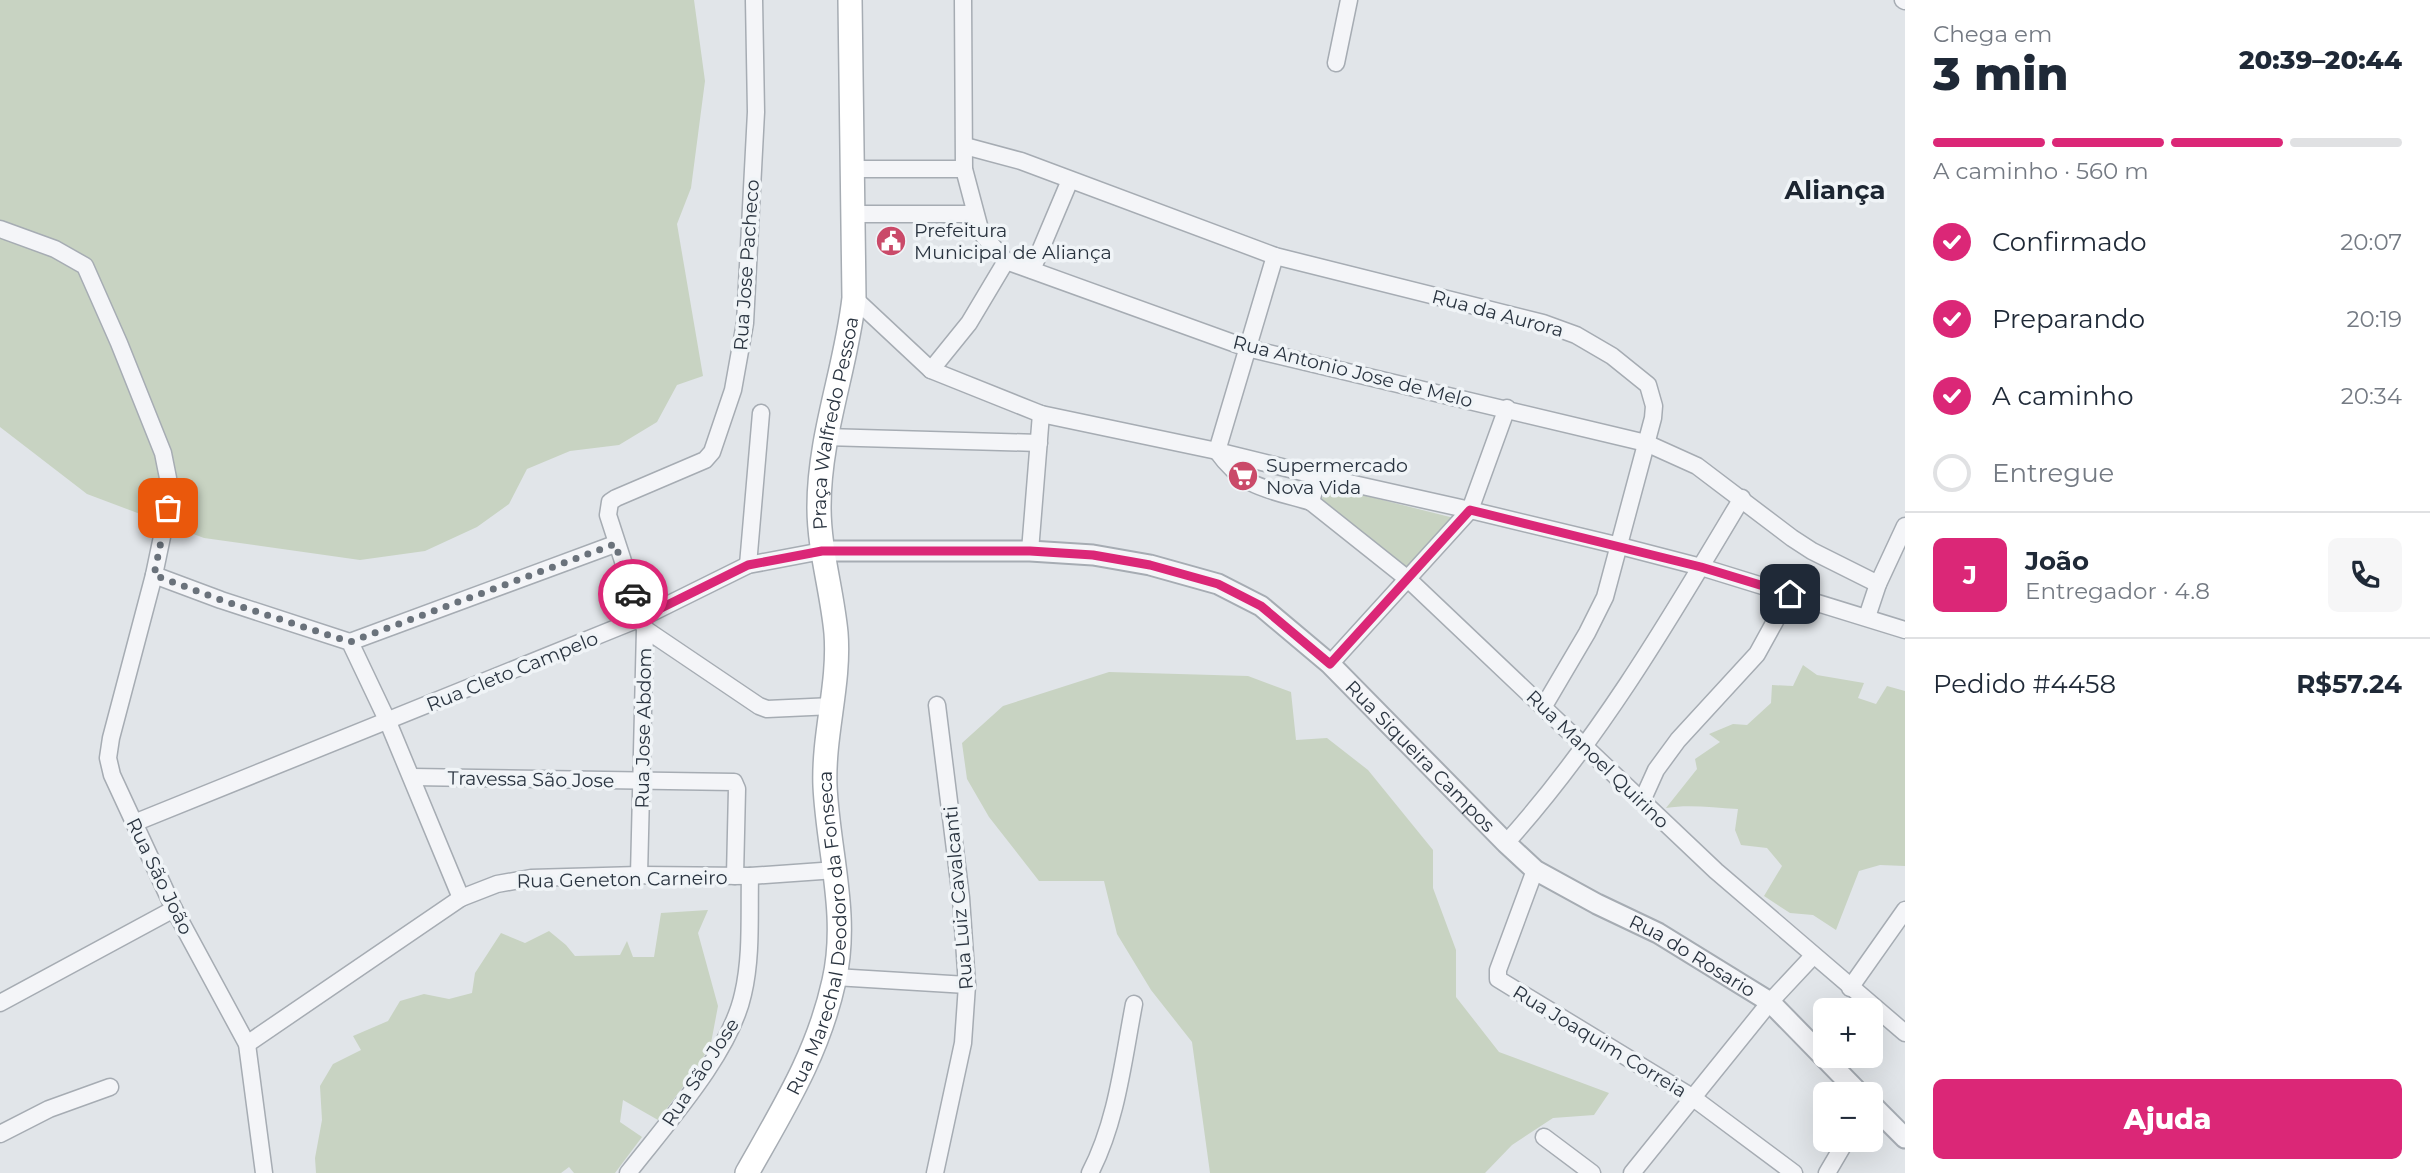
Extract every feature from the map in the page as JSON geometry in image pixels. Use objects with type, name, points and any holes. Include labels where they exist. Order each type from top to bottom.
[{"type":"main road","name":"Praça Walfredo Pessoa","points":[[836,679],[836,632],[822,551],[820,467],[849,337],[854,298],[850,0]]},
{"type":"main road","name":"Rua Marechal Deodoro da Fonseca","points":[[747,1173],[809,1061],[825,1020],[835,977],[839,937],[836,870],[825,786],[836,679]]},
{"type":"street","name":"Rua Jose Pacheco","points":[[615,544],[607,515],[610,502],[705,460],[712,452],[733,390],[745,323],[750,236],[756,112],[754,0]]},
{"type":"street","name":"Rua Antonio Jose de Melo","points":[[963,0],[964,169],[981,233],[1006,261],[1247,348],[1646,443]]},
{"type":"street","points":[[1336,63],[1349,0]]},
{"type":"street","name":"Rua da Aurora","points":[[965,146],[1021,161],[1275,256],[1543,323],[1576,335],[1612,356],[1648,385],[1654,406],[1605,597],[1544,706]]},
{"type":"street","points":[[852,169],[964,169]]},
{"type":"street","points":[[1032,270],[1070,180]]},
{"type":"street","points":[[852,214],[974,214]]},
{"type":"street","name":"Rua São João","points":[[0,229],[55,249],[85,266],[163,453],[168,478],[168,508],[108,758],[111,775],[174,909],[247,1044],[264,1173]]},
{"type":"street","points":[[1217,451],[1275,256]]},
{"type":"street","points":[[931,370],[969,323],[1006,261]]},
{"type":"street","points":[[854,298],[931,370],[1041,414],[1217,451],[1318,477],[1620,546],[1701,567],[1905,630]]},
{"type":"street","points":[[1330,664],[1470,510],[1507,408]]},
{"type":"street","points":[[748,565],[761,413]]},
{"type":"street","points":[[1030,551],[1041,414]]},
{"type":"street","points":[[825,437],[1039,443]]},
{"type":"street","points":[[1646,443],[1697,466],[1812,551],[1878,584]]},
{"type":"street","points":[[1217,451],[1238,476],[1253,484],[1311,502],[1318,477]]},
{"type":"street","points":[[1506,843],[1586,746],[1742,498]]},
{"type":"street","name":"Rua Manoel Quirino","points":[[1311,502],[1409,580],[1716,871],[1905,1033]]},
{"type":"street","points":[[1867,617],[1878,584],[1905,526]]},
{"type":"street","name":"Rua Jose Abdom","points":[[615,544],[643,624],[639,875]]},
{"type":"street","points":[[154,575],[350,642],[615,544]]},
{"type":"street","name":"Rua Cleto Campelo","points":[[134,824],[643,624],[748,565],[822,551]]},
{"type":"street","name":"Rua Siqueira Campos","points":[[822,551],[1030,551],[1093,555],[1150,565],[1218,584],[1261,606],[1330,664],[1506,843]]},
{"type":"street","points":[[1642,801],[1656,770],[1678,740],[1757,654],[1790,594]]},
{"type":"street","points":[[643,624],[759,706],[767,709],[833,706]]},
{"type":"street","points":[[350,642],[412,777],[461,898]]},
{"type":"street","name":"Rua Luiz Cavalcanti","points":[[937,705],[961,898],[967,985],[963,1043],[941,1171]]},
{"type":"street","name":"Travessa São Jose","points":[[412,777],[734,782]]},
{"type":"street","name":"Rua São Jose","points":[[628,1173],[691,1093],[731,1031],[744,992],[743,876],[737,789],[734,782]]},
{"type":"street","name":"Rua do Rosario","points":[[1506,843],[1535,870],[1658,933],[1770,1002],[1848,1082]]},
{"type":"street","name":"Rua Geneton Carneiro","points":[[247,1044],[461,898],[497,884],[531,878],[743,876],[836,870]]},
{"type":"street","name":"Rua Joaquim Correia","points":[[1535,870],[1498,970],[1498,979],[1692,1097],[1794,1173]]},
{"type":"street","points":[[0,1003],[174,909]]},
{"type":"street","points":[[1850,988],[1905,910]]},
{"type":"street","points":[[1632,1173],[1770,1002],[1813,956]]},
{"type":"street","points":[[835,977],[967,985]]},
{"type":"street","points":[[1090,1173],[1106,1138],[1135,1004]]},
{"type":"street","points":[[0,1134],[49,1109],[110,1087]]},
{"type":"street","points":[[1883,1116],[1905,1138]]},
{"type":"street","points":[[1544,1137],[1592,1173]]},
{"type":"street","points":[[1828,1173],[1840,1152]]},
{"type":"green space","points":[[0,0],[694,0],[705,81],[691,188],[677,224],[703,376],[677,385],[657,422],[619,445],[570,451],[527,469],[509,504],[477,527],[425,551],[360,560],[204,538],[87,494],[0,427]]},
{"type":"green space","points":[[1327,486],[1454,518],[1405,569],[1321,501]]},
{"type":"green space","points":[[1803,665],[1817,675],[1864,683],[1858,698],[1876,704],[1887,686],[1905,691],[1905,866],[1880,865],[1859,871],[1836,930],[1813,915],[1790,913],[1764,896],[1782,866],[1767,848],[1741,845],[1735,830],[1738,809],[1693,806],[1666,808],[1697,769],[1695,759],[1720,742],[1709,734],[1733,724],[1747,725],[1771,703],[1772,685],[1793,686]]},
{"type":"green space","points":[[1109,672],[1248,676],[1291,692],[1296,740],[1327,738],[1368,770],[1433,850],[1433,888],[1456,950],[1456,997],[1499,1052],[1609,1093],[1594,1115],[1553,1118],[1512,1145],[1485,1173],[1210,1173],[1192,1042],[1151,990],[1117,934],[1104,881],[1039,881],[989,817],[967,779],[962,743],[1003,706]]},
{"type":"green space","points":[[708,910],[698,933],[718,1006],[711,1043],[698,1067],[658,1120],[623,1100],[620,1122],[642,1137],[615,1173],[574,1173],[569,1167],[561,1173],[316,1173],[315,1158],[322,1120],[320,1086],[333,1064],[361,1050],[353,1036],[388,1021],[400,1001],[424,994],[449,999],[472,993],[475,973],[501,933],[525,943],[549,931],[575,956],[620,955],[627,941],[633,957],[654,957],[661,913]]},
{"type":"way so far","points":[[168,508],[154,575],[350,642],[615,544],[633,594]]},
{"type":"place","name":"Prefeitura Municipal de Aliança","points":[[891,241]]},
{"type":"place","name":"Supermercado Nova Vida","points":[[1243,476]]},
{"type":"district","name":"Aliança","points":[[1835,190]]},
{"type":"route","points":[[633,594],[641,618],[748,565],[822,551],[1030,551],[1093,555],[1150,565],[1218,584],[1261,606],[1330,664],[1470,510],[1701,567],[1790,594]]}]
